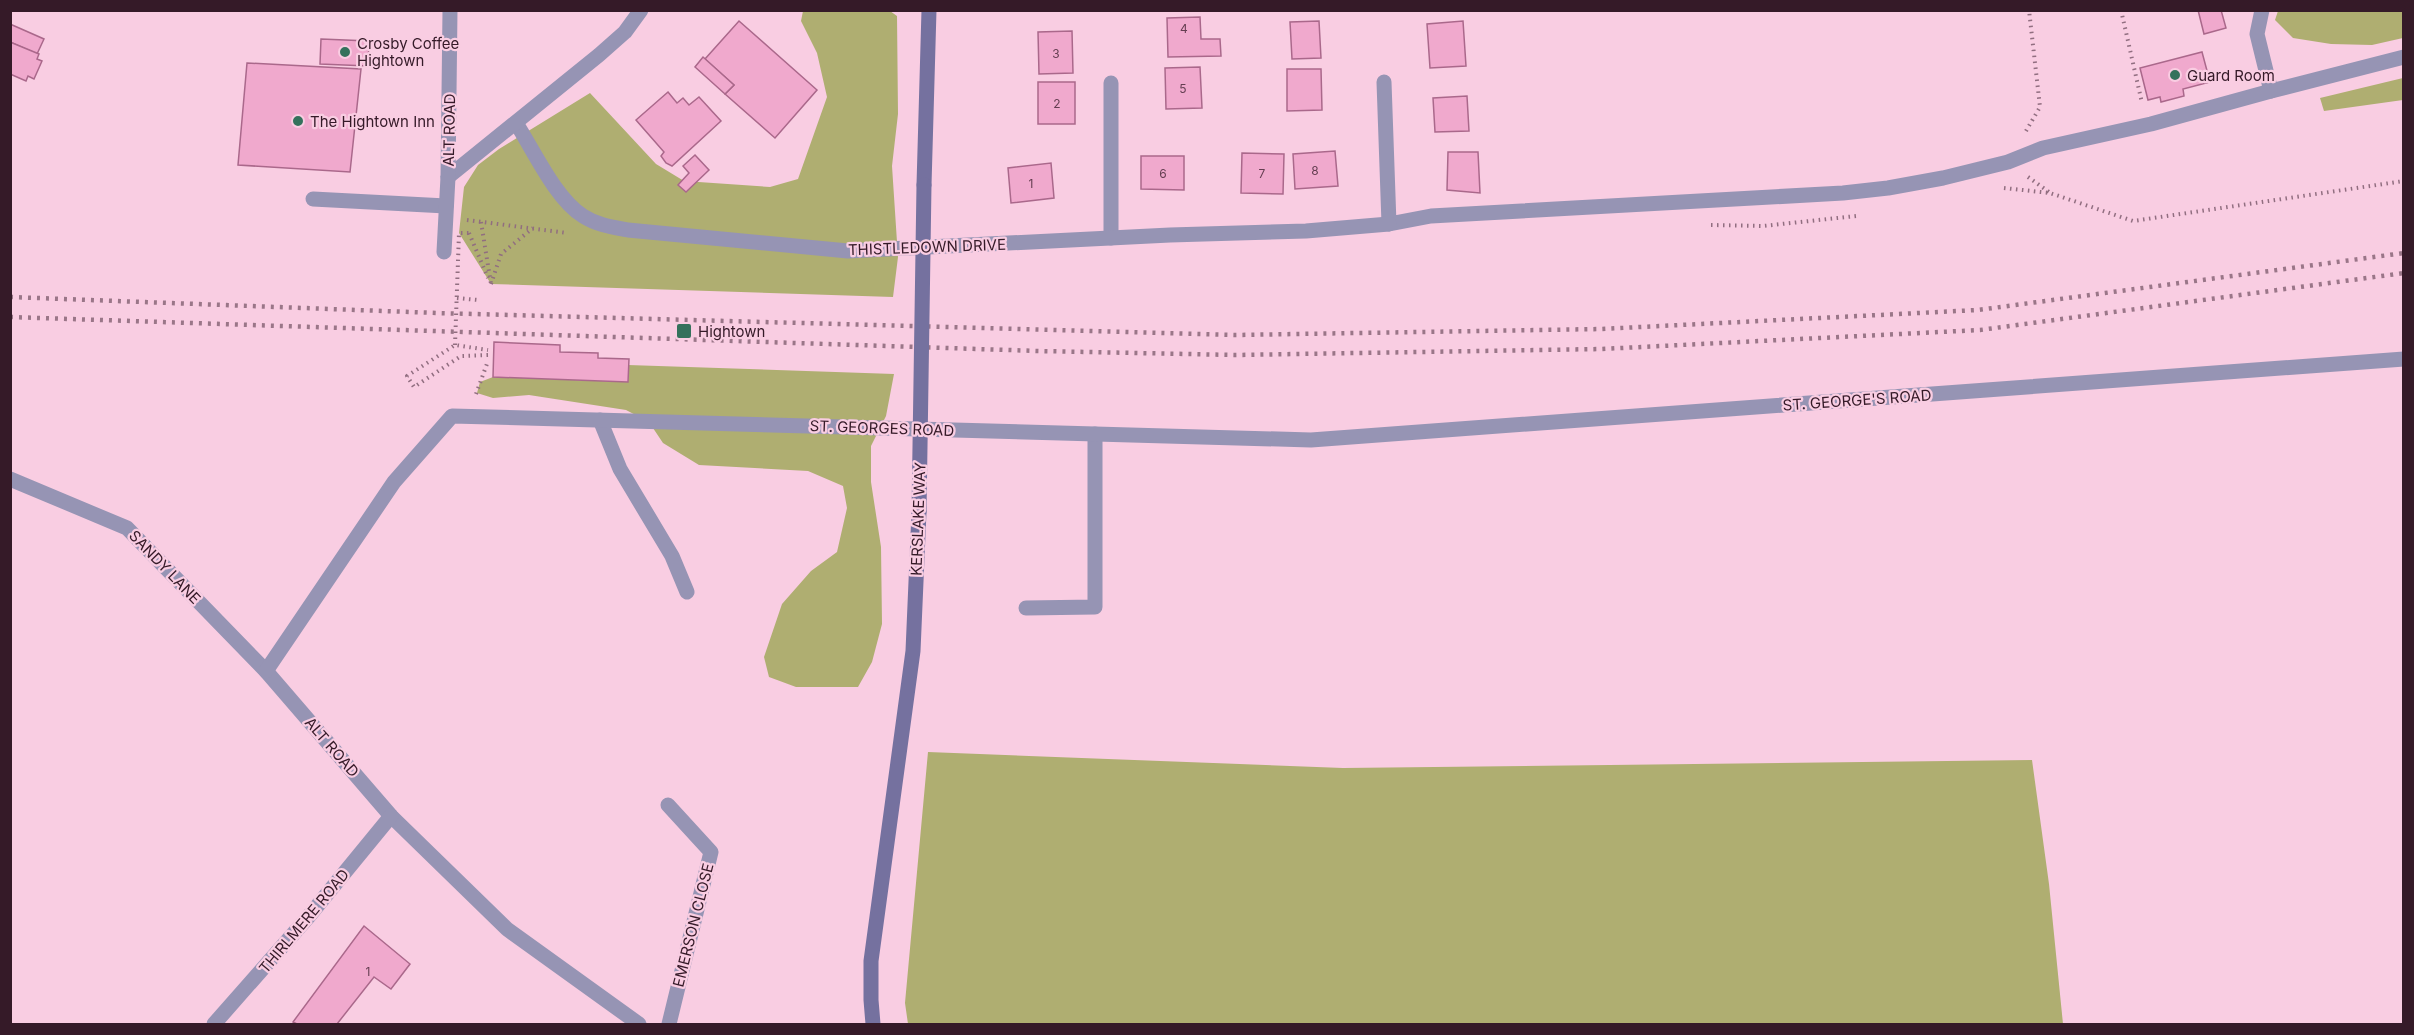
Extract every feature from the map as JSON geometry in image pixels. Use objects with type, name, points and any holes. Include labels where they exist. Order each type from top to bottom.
[{"type":"street","name":"ALT ROAD","points":[[444,252],[448,177],[450,10]]},
{"type":"street","name":"ALT ROAD","points":[[448,177],[625,32],[641,10]]},
{"type":"street","name":"KERSLAKE WAY","points":[[873,1024],[871,961],[913,651],[919,512],[929,10]]},
{"type":"street","points":[[2262,10],[2257,34],[2271,91]]},
{"type":"street","name":"THISTLEDOWN DRIVE","points":[[516,123],[567,202],[584,217],[598,224],[752,243],[848,251],[1306,231],[1389,224],[1431,216],[1843,193],[1888,188],[2008,162],[2043,148],[2146,125],[2403,57]]},
{"type":"street","points":[[1384,82],[1389,224]]},
{"type":"street","points":[[1111,83],[1111,238]]},
{"type":"street","points":[[313,199],[446,206]]},
{"type":"street","name":"ST. GEORGE'S ROAD","points":[[1311,440],[2403,359]]},
{"type":"street","points":[[266,670],[394,482],[460,416]]},
{"type":"street","name":"ST. GEORGES ROAD","points":[[460,416],[1311,440]]},
{"type":"street","points":[[600,420],[620,470],[672,556],[687,592]]},
{"type":"street","points":[[1026,609],[1095,607],[1095,434]]},
{"type":"street","name":"SANDY LANE","points":[[10,478],[127,528],[266,670]]},
{"type":"street","name":"ALT ROAD","points":[[266,670],[391,816],[507,929],[639,1024]]},
{"type":"street","name":"EMERSON CLOSE","points":[[669,805],[711,852],[669,1024]]},
{"type":"street","name":"THIRLMERE ROAD","points":[[214,1024],[309,916],[391,816]]},
{"type":"path","points":[[2008,162],[2040,107],[2029,10]]},
{"type":"path","points":[[2121,10],[2146,125]]},
{"type":"path","points":[[2049,193],[2133,221],[2403,181]]},
{"type":"path","points":[[481,222],[533,228],[501,254],[491,284],[481,222]]},
{"type":"path","points":[[455,345],[459,233],[469,233],[491,284]]},
{"type":"path","points":[[457,298],[478,300]]},
{"type":"path","points":[[455,345],[488,353],[461,356],[414,387],[407,376],[455,345]]},
{"type":"path","points":[[460,416],[488,361]]},
{"type":"shaded area","points":[[803,11],[890,11],[897,16],[898,114],[892,166],[898,257],[893,297],[491,284],[459,233],[464,187],[478,165],[499,149],[590,93],[656,164],[684,181],[770,187],[798,179],[827,97],[817,53],[801,21]]},
{"type":"shaded area","points":[[2278,11],[2403,11],[2403,38],[2372,45],[2331,44],[2293,38],[2275,20]]},
{"type":"shaded area","points":[[2403,78],[2403,100],[2324,111],[2320,98]]},
{"type":"shaded area","points":[[628,365],[894,374],[886,416],[871,446],[871,482],[881,547],[882,624],[872,662],[858,687],[796,687],[769,677],[764,657],[782,604],[811,571],[837,552],[847,508],[843,486],[808,471],[699,465],[663,443],[649,422],[626,410],[529,395],[493,398],[477,393],[480,382],[493,377],[627,382]]},
{"type":"shaded area","points":[[928,752],[1343,768],[2032,760],[2049,884],[2063,1024],[908,1024],[905,1003]]},
{"type":"building","points":[[2198,10],[2221,10],[2226,28],[2204,34]]},
{"type":"building","points":[[1200,17],[1201,39],[1220,39],[1221,56],[1168,57],[1167,18]]},
{"type":"building","points":[[739,21],[817,90],[775,138],[725,94],[734,85],[705,59]]},
{"type":"building","points":[[1319,21],[1321,58],[1292,59],[1290,22]]},
{"type":"building","points":[[1463,21],[1466,66],[1430,68],[1427,24]]},
{"type":"building","points":[[10,24],[44,39],[37,54],[10,42]]},
{"type":"building","points":[[1072,31],[1073,73],[1039,74],[1038,32]]},
{"type":"building","name":"Crosby Coffee Hightown","points":[[321,39],[369,41],[368,66],[320,64]]},
{"type":"building","points":[[10,42],[39,54],[37,59],[42,61],[34,79],[28,76],[26,81],[10,74]]},
{"type":"building","name":"Guard Room","points":[[2202,52],[2210,82],[2183,89],[2184,96],[2161,102],[2160,97],[2148,100],[2140,68]]},
{"type":"building","points":[[703,57],[734,85],[725,94],[695,67]]},
{"type":"building","name":"The Hightown Inn","points":[[247,63],[361,69],[350,172],[238,165]]},
{"type":"building","points":[[1200,67],[1202,108],[1166,109],[1165,68]]},
{"type":"building","points":[[1287,69],[1321,69],[1322,110],[1287,111]]},
{"type":"building","points":[[1038,82],[1075,82],[1075,124],[1038,124]]},
{"type":"building","points":[[668,92],[677,103],[683,98],[689,105],[699,97],[721,121],[672,166],[666,163],[661,156],[664,152],[636,120]]},
{"type":"building","points":[[1467,96],[1469,131],[1435,132],[1433,98]]},
{"type":"building","points":[[1335,151],[1338,186],[1295,189],[1293,154]]},
{"type":"building","points":[[1448,152],[1478,152],[1480,193],[1447,190]]},
{"type":"building","points":[[1242,153],[1284,154],[1283,194],[1241,193]]},
{"type":"building","points":[[695,155],[709,170],[686,192],[678,185],[689,173],[683,166]]},
{"type":"building","points":[[1141,156],[1184,156],[1184,190],[1141,189]]},
{"type":"building","points":[[1051,163],[1054,198],[1011,203],[1008,168]]},
{"type":"building","points":[[494,342],[560,345],[560,352],[598,353],[598,358],[629,359],[628,382],[493,377]]},
{"type":"building","points":[[364,926],[410,964],[391,989],[374,977],[337,1024],[297,1024],[293,1022]]},
{"type":"railway","points":[[10,297],[437,313],[1236,335],[1601,329],[1978,310],[2404,253]]},
{"type":"railway","points":[[10,317],[1038,351],[1236,355],[1601,349],[1980,330],[2404,273]]},
{"type":"place","name":"Crosby Coffee Hightown","points":[[345,52]]},
{"type":"place","name":"Guard Room","points":[[2175,75]]},
{"type":"place","name":"The Hightown Inn","points":[[298,121]]},
{"type":"place","name":"Hightown","points":[[684,331]]}]
